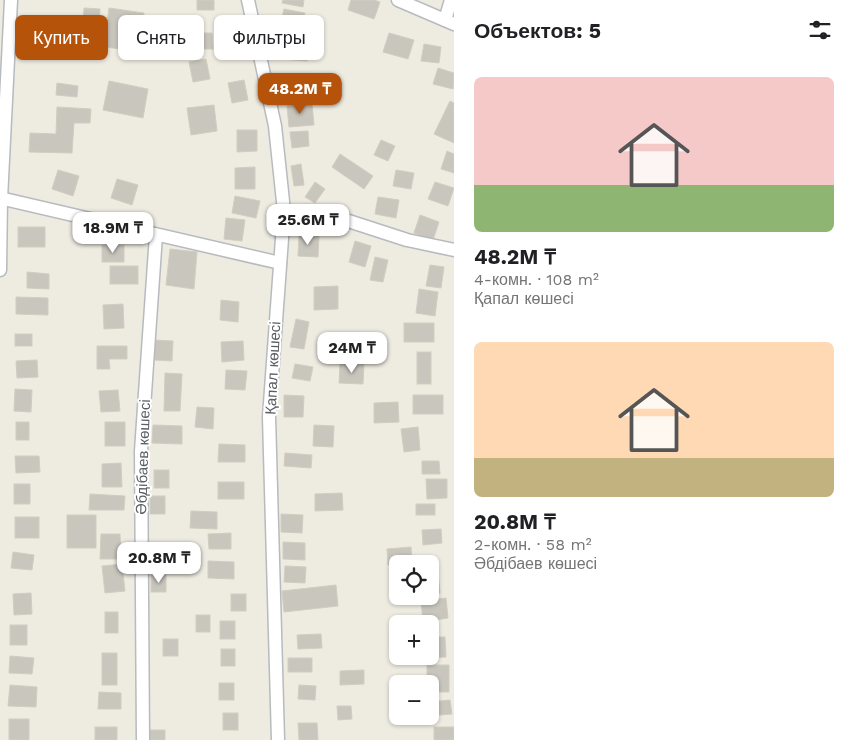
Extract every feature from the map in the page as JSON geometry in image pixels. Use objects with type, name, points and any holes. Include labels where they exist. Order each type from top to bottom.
[{"type":"street","points":[[0,270],[1,198],[11,0]]},
{"type":"street","name":"Қапал көшесі","points":[[248,0],[275,126],[284,211],[269,417],[278,740]]},
{"type":"street","points":[[398,0],[449,22],[451,0]]},
{"type":"street","points":[[1,198],[280,263]]},
{"type":"street","points":[[284,211],[330,215],[407,240],[454,250]]},
{"type":"street","name":"Әбдібаев көшесі","points":[[143,740],[140,451],[156,235]]},
{"type":"building","points":[[197,0],[214,0],[214,10],[197,10]]},
{"type":"building","points":[[283,0],[304,0],[303,7],[282,3]]},
{"type":"building","points":[[351,0],[374,0],[380,2],[374,19],[348,10]]},
{"type":"building","points":[[84,8],[100,9],[100,15],[84,15]]},
{"type":"building","points":[[109,8],[144,13],[144,15],[118,15],[118,49],[108,47]]},
{"type":"building","points":[[284,9],[305,13],[304,15],[282,15]]},
{"type":"building","points":[[204,33],[212,33],[213,49],[204,49]]},
{"type":"building","points":[[389,33],[414,40],[408,59],[383,52]]},
{"type":"building","points":[[424,44],[441,47],[439,63],[421,61]]},
{"type":"building","points":[[206,59],[210,79],[193,82],[189,62]]},
{"type":"building","points":[[438,68],[454,73],[453,89],[433,84]]},
{"type":"building","points":[[244,80],[248,100],[232,103],[228,83]]},
{"type":"building","points":[[305,80],[306,98],[289,99],[287,82]]},
{"type":"building","points":[[109,81],[148,89],[143,118],[103,110]]},
{"type":"building","points":[[57,83],[78,86],[77,97],[56,95]]},
{"type":"building","points":[[450,101],[454,103],[454,143],[434,134]]},
{"type":"building","points":[[312,104],[314,125],[289,127],[287,106]]},
{"type":"building","points":[[214,105],[217,131],[191,135],[187,108]]},
{"type":"building","points":[[57,107],[91,109],[90,123],[74,123],[72,153],[29,152],[30,133],[56,134]]},
{"type":"building","points":[[237,130],[257,130],[257,151],[237,152]]},
{"type":"building","points":[[308,131],[309,146],[292,148],[290,132]]},
{"type":"building","points":[[381,140],[395,146],[388,161],[374,155]]},
{"type":"building","points":[[447,151],[454,154],[454,173],[441,169]]},
{"type":"building","points":[[340,154],[373,176],[364,189],[332,167]]},
{"type":"building","points":[[301,164],[304,185],[294,186],[291,166]]},
{"type":"building","points":[[255,167],[255,189],[235,189],[235,168]]},
{"type":"building","points":[[58,170],[79,176],[73,196],[52,189]]},
{"type":"building","points":[[396,170],[414,173],[411,189],[393,186]]},
{"type":"building","points":[[117,179],[138,185],[132,205],[111,198]]},
{"type":"building","points":[[315,182],[325,189],[315,203],[305,197]]},
{"type":"building","points":[[435,182],[454,188],[448,206],[428,199]]},
{"type":"building","points":[[235,196],[260,201],[256,218],[232,213]]},
{"type":"building","points":[[378,197],[399,200],[396,218],[375,214]]},
{"type":"building","points":[[420,215],[439,222],[433,240],[414,233]]},
{"type":"building","points":[[226,218],[245,220],[242,241],[224,239]]},
{"type":"building","points":[[18,227],[45,227],[45,247],[18,247]]},
{"type":"building","points":[[299,235],[319,236],[318,257],[298,256]]},
{"type":"building","points":[[355,241],[371,246],[365,267],[349,262]]},
{"type":"building","points":[[102,245],[124,245],[124,262],[102,262]]},
{"type":"building","points":[[170,249],[197,252],[194,289],[166,285]]},
{"type":"building","points":[[375,257],[388,260],[383,282],[370,280]]},
{"type":"building","points":[[430,265],[444,267],[441,288],[426,286]]},
{"type":"building","points":[[110,266],[138,266],[138,284],[110,284]]},
{"type":"building","points":[[27,272],[49,274],[49,289],[27,288]]},
{"type":"building","points":[[338,286],[338,309],[314,310],[314,287]]},
{"type":"building","points":[[419,289],[438,292],[435,316],[416,313]]},
{"type":"building","points":[[16,297],[48,298],[48,315],[16,314]]},
{"type":"building","points":[[221,300],[239,302],[238,322],[220,320]]},
{"type":"building","points":[[123,304],[124,328],[104,329],[103,305]]},
{"type":"building","points":[[296,319],[309,322],[304,349],[290,347]]},
{"type":"building","points":[[404,323],[434,323],[434,342],[404,342]]},
{"type":"building","points":[[15,334],[32,334],[32,346],[15,346]]},
{"type":"building","points":[[155,340],[173,341],[172,361],[154,360]]},
{"type":"building","points":[[243,341],[244,360],[222,362],[221,342]]},
{"type":"building","points":[[97,346],[127,346],[127,359],[109,359],[110,369],[97,369]]},
{"type":"building","points":[[417,352],[431,352],[431,384],[417,384]]},
{"type":"building","points":[[37,360],[38,377],[17,378],[16,361]]},
{"type":"building","points":[[340,363],[364,364],[363,384],[339,383]]},
{"type":"building","points":[[295,364],[313,367],[310,381],[292,378]]},
{"type":"building","points":[[226,370],[247,371],[245,390],[225,389]]},
{"type":"building","points":[[165,373],[182,374],[180,411],[164,411]]},
{"type":"building","points":[[15,389],[32,390],[31,412],[14,411]]},
{"type":"building","points":[[118,390],[120,411],[101,412],[99,391]]},
{"type":"building","points":[[284,395],[304,396],[303,417],[284,417]]},
{"type":"building","points":[[413,395],[443,395],[443,414],[413,414]]},
{"type":"building","points":[[398,402],[399,422],[374,423],[374,403]]},
{"type":"building","points":[[197,407],[214,408],[213,429],[195,427]]},
{"type":"building","points":[[16,422],[29,422],[29,440],[16,440]]},
{"type":"building","points":[[105,422],[125,422],[125,446],[105,446]]},
{"type":"building","points":[[153,425],[182,426],[182,444],[152,443]]},
{"type":"building","points":[[314,425],[334,426],[333,447],[313,446]]},
{"type":"building","points":[[418,427],[420,450],[404,452],[401,429]]},
{"type":"building","points":[[219,444],[245,445],[245,462],[218,462]]},
{"type":"building","points":[[285,453],[312,455],[311,468],[284,466]]},
{"type":"building","points":[[15,456],[39,456],[40,472],[16,473]]},
{"type":"building","points":[[422,461],[439,461],[440,474],[422,474]]},
{"type":"building","points":[[121,463],[122,487],[102,487],[102,464]]},
{"type":"building","points":[[154,470],[169,470],[169,488],[154,488]]},
{"type":"building","points":[[426,479],[447,479],[447,498],[427,499]]},
{"type":"building","points":[[218,482],[244,482],[244,499],[218,499]]},
{"type":"building","points":[[14,484],[30,484],[30,504],[14,504]]},
{"type":"building","points":[[342,493],[343,510],[315,511],[315,494]]},
{"type":"building","points":[[90,494],[125,496],[124,510],[89,510]]},
{"type":"building","points":[[150,496],[165,496],[165,514],[150,514]]},
{"type":"building","points":[[416,504],[435,504],[435,515],[416,515]]},
{"type":"building","points":[[191,511],[217,512],[217,529],[190,528]]},
{"type":"building","points":[[281,514],[303,515],[302,533],[281,532]]},
{"type":"building","points":[[67,515],[96,515],[96,548],[67,548]]},
{"type":"building","points":[[15,517],[39,517],[39,538],[15,538]]},
{"type":"building","points":[[441,529],[442,543],[423,545],[422,530]]},
{"type":"building","points":[[231,533],[231,549],[209,549],[208,534]]},
{"type":"building","points":[[101,534],[120,534],[121,559],[100,559]]},
{"type":"building","points":[[283,542],[305,543],[305,560],[283,559]]},
{"type":"building","points":[[411,547],[412,555],[389,555],[388,565],[387,549]]},
{"type":"building","points":[[13,552],[34,555],[32,570],[11,568]]},
{"type":"building","points":[[208,561],[234,562],[234,579],[208,578]]},
{"type":"building","points":[[122,564],[125,591],[105,593],[102,566]]},
{"type":"building","points":[[285,566],[306,567],[305,583],[284,582]]},
{"type":"building","points":[[151,575],[166,575],[166,592],[151,592]]},
{"type":"building","points":[[336,585],[338,606],[284,612],[282,591]]},
{"type":"building","points":[[31,593],[32,614],[14,615],[13,594]]},
{"type":"building","points":[[231,594],[246,594],[246,611],[231,611]]},
{"type":"building","points":[[446,598],[448,618],[439,619],[439,615],[422,615],[421,605],[439,605],[439,599]]},
{"type":"building","points":[[105,612],[118,612],[118,633],[105,633]]},
{"type":"building","points":[[196,615],[210,615],[210,632],[196,632]]},
{"type":"building","points":[[220,621],[235,621],[235,639],[220,639]]},
{"type":"building","points":[[10,625],[27,625],[27,645],[10,645]]},
{"type":"building","points":[[321,634],[322,648],[298,649],[297,635]]},
{"type":"building","points":[[439,637],[445,637],[446,657],[439,657]]},
{"type":"building","points":[[163,639],[178,639],[178,656],[163,656]]},
{"type":"building","points":[[221,649],[235,649],[235,666],[221,666]]},
{"type":"building","points":[[102,653],[117,653],[117,685],[102,685]]},
{"type":"building","points":[[10,656],[34,658],[32,674],[9,673]]},
{"type":"building","points":[[288,658],[312,658],[312,672],[288,672]]},
{"type":"building","points":[[427,665],[449,665],[449,692],[439,692],[439,675],[427,675]]},
{"type":"building","points":[[364,670],[364,684],[340,685],[340,671]]},
{"type":"building","points":[[219,683],[234,683],[234,700],[219,700]]},
{"type":"building","points":[[10,685],[37,687],[36,707],[8,706]]},
{"type":"building","points":[[299,685],[316,686],[315,700],[298,699]]},
{"type":"building","points":[[99,692],[121,693],[121,709],[98,709]]},
{"type":"building","points":[[450,700],[452,714],[439,715],[439,701]]},
{"type":"building","points":[[337,706],[351,706],[352,719],[338,720]]},
{"type":"building","points":[[223,713],[238,713],[238,730],[223,730]]},
{"type":"building","points":[[9,719],[29,719],[29,740],[9,740]]},
{"type":"building","points":[[298,723],[317,723],[318,740],[299,740]]},
{"type":"building","points":[[95,727],[117,727],[117,740],[95,740]]},
{"type":"building","points":[[434,727],[454,727],[454,740],[434,740]]},
{"type":"building","points":[[150,730],[165,730],[165,740],[150,740]]}]
